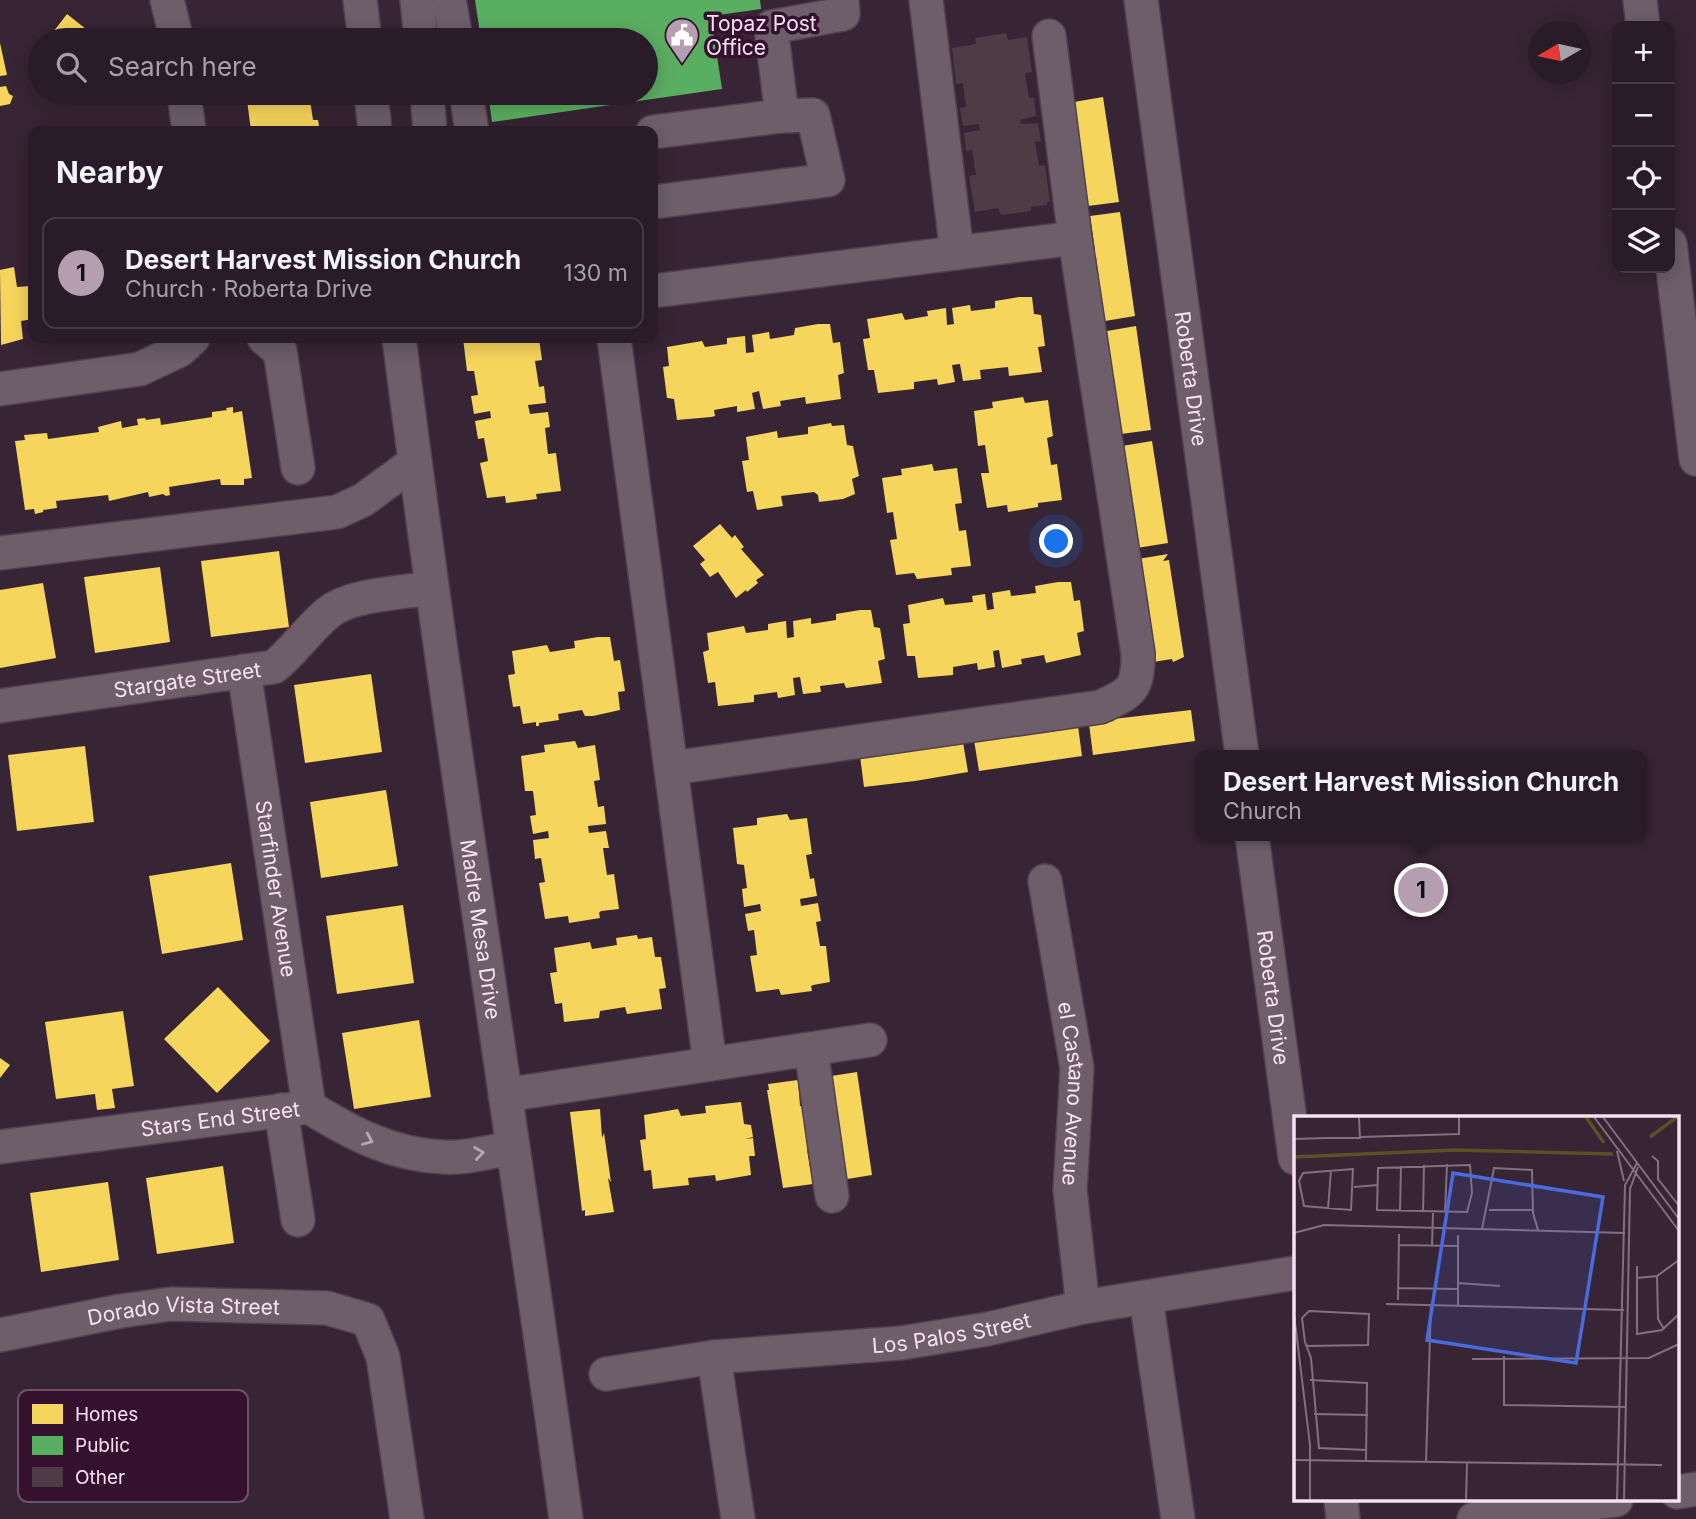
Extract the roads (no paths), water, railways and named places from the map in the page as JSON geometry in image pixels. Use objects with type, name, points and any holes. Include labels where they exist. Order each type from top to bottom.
[{"type":"street","points":[[167,0],[174,28]]},
{"type":"street","points":[[360,0],[364,28]]},
{"type":"street","points":[[417,0],[420,28]]},
{"type":"street","points":[[782,116],[771,27],[843,14],[842,0]]},
{"type":"street","points":[[926,0],[957,253]]},
{"type":"street","name":"Roberta Drive","points":[[1141,0],[1241,750]]},
{"type":"street","points":[[1640,0],[1642,21]]},
{"type":"street","points":[[450,4],[454,28]]},
{"type":"street","points":[[672,768],[1100,707],[1123,697],[1138,680],[1138,654],[1075,238],[1049,36]]},
{"type":"street","points":[[186,105],[188,126]]},
{"type":"street","points":[[372,105],[374,126]]},
{"type":"street","points":[[428,105],[430,126]]},
{"type":"street","points":[[468,105],[471,126]]},
{"type":"street","points":[[658,131],[782,116],[813,115],[828,180],[658,201]]},
{"type":"street","points":[[658,290],[1075,238]]},
{"type":"street","points":[[1674,273],[1696,459]]},
{"type":"street","points":[[0,389],[139,369],[180,350],[188,343]]},
{"type":"street","points":[[270,343],[280,351],[298,468]]},
{"type":"street","name":"Madre Mesa Drive","points":[[400,343],[431,588],[566,1519]]},
{"type":"street","points":[[615,343],[710,1064]]},
{"type":"street","points":[[0,553],[337,512],[363,500],[415,462]]},
{"type":"street","name":"Stargate Street","points":[[0,706],[274,667],[293,652],[329,613],[346,602],[431,588]]},
{"type":"street","name":"Starfinder Avenue","points":[[244,671],[295,1109],[298,1220]]},
{"type":"street","name":"Roberta Drive","points":[[1253,841],[1294,1151]]},
{"type":"street","name":"el Castano Avenue","points":[[1045,881],[1077,1068],[1070,1190],[1083,1307]]},
{"type":"street","points":[[505,1095],[870,1040]]},
{"type":"street","points":[[811,1049],[832,1196]]},
{"type":"street","name":"Stars End Street","points":[[0,1147],[295,1109],[387,1148],[445,1158],[513,1148]]},
{"type":"street","name":"Los Palos Street","points":[[606,1374],[714,1357],[901,1343],[988,1329],[1083,1307],[1294,1273]]},
{"type":"street","points":[[1146,1298],[1178,1519]]},
{"type":"street","name":"Dorado Vista Street","points":[[0,1335],[170,1304],[327,1308],[368,1320],[383,1357],[407,1519]]},
{"type":"street","points":[[714,1357],[738,1519]]},
{"type":"street","points":[[1678,1492],[1696,1489]]},
{"type":"street","points":[[1474,1519],[1601,1502]]},
{"type":"place","name":"Topaz Post Office","points":[[682,65]]},
{"type":"place","name":"Desert Harvest Mission Church","points":[[1421,890]]}]
